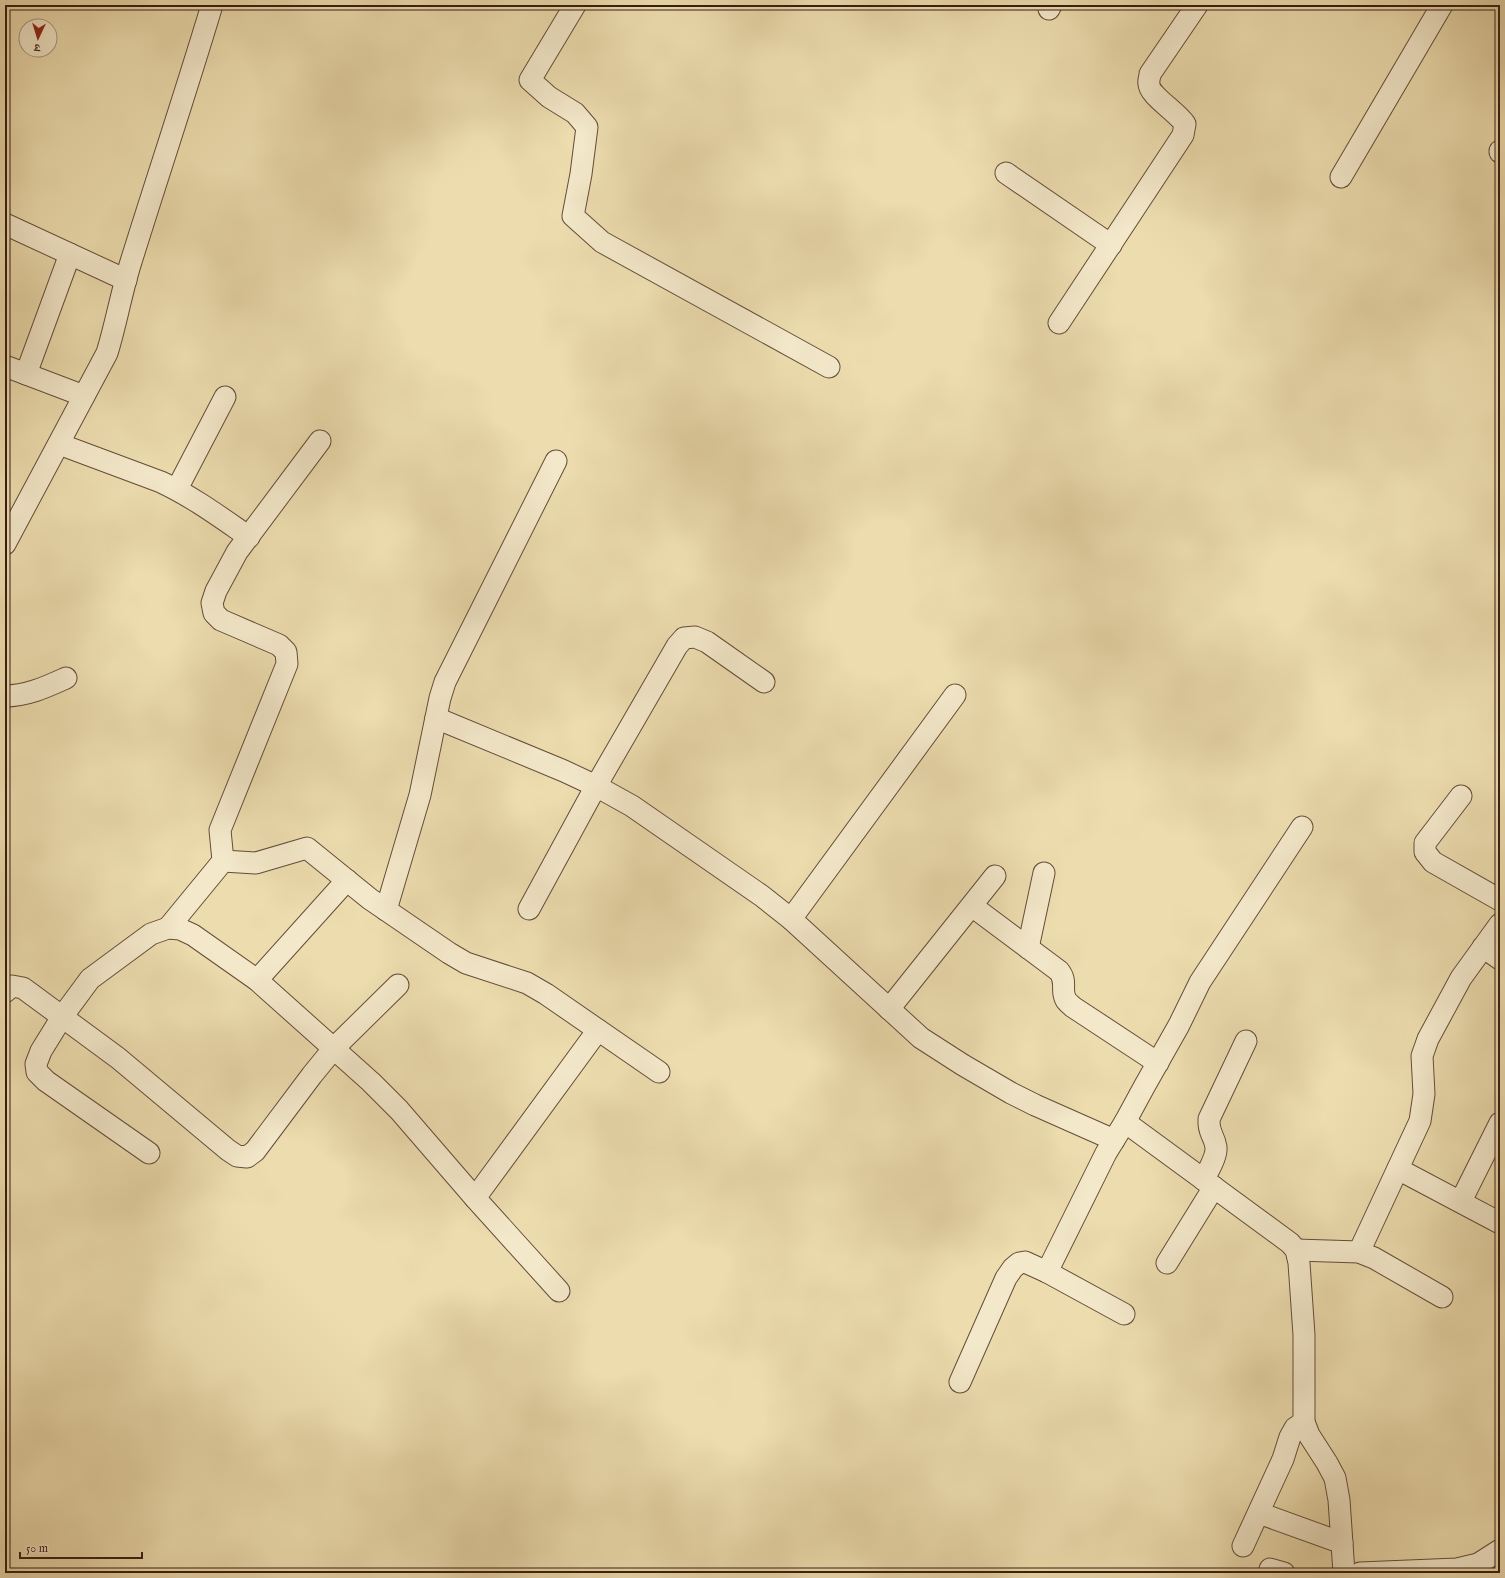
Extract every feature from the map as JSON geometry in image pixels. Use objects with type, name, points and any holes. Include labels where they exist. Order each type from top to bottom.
[{"type":"street","points":[[5,544],[106,353],[112,336],[126,280],[183,102],[212,5]]},
{"type":"street","points":[[575,5],[530,80],[549,97],[575,112],[587,127],[581,174],[572,216],[602,242],[829,367]]},
{"type":"street","points":[[1059,323],[1183,134],[1185,124],[1180,117],[1151,92],[1148,83],[1150,74],[1197,5]]},
{"type":"street","points":[[1341,177],[1442,5]]},
{"type":"street","points":[[1006,173],[1111,245]]},
{"type":"street","points":[[5,224],[126,280]]},
{"type":"street","points":[[26,374],[70,254]]},
{"type":"street","points":[[5,366],[84,396]]},
{"type":"street","points":[[176,489],[225,397]]},
{"type":"street","points":[[168,928],[223,861],[220,830],[287,664],[286,652],[279,645],[222,620],[214,613],[212,603],[216,591],[237,552],[249,538],[320,441]]},
{"type":"street","points":[[59,444],[176,489],[202,504],[249,538]]},
{"type":"street","points":[[386,910],[420,795],[440,698],[445,682],[556,461]]},
{"type":"street","points":[[529,909],[596,786],[677,646],[684,638],[695,637],[707,642],[764,682]]},
{"type":"street","points":[[5,696],[34,692],[66,678]]},
{"type":"street","points":[[791,919],[955,696]]},
{"type":"street","points":[[436,718],[527,755],[596,786],[632,806],[729,872],[791,919],[921,1038],[963,1065],[1035,1105],[1114,1140]]},
{"type":"street","points":[[1461,796],[1426,843],[1425,852],[1433,862],[1500,900]]},
{"type":"street","points":[[1047,1272],[1106,1153],[1179,1025],[1200,982],[1302,827]]},
{"type":"street","points":[[223,861],[256,863],[307,848],[386,910],[466,963],[527,983],[546,994],[658,1072]]},
{"type":"street","points":[[1028,948],[1044,873]]},
{"type":"street","points":[[889,1009],[995,876]]},
{"type":"street","points":[[257,980],[347,880]]},
{"type":"street","points":[[972,906],[1059,970],[1065,981],[1066,1000],[1073,1007],[1158,1063]]},
{"type":"street","points":[[1358,1252],[1420,1121],[1424,1094],[1422,1056],[1428,1039],[1461,978],[1500,924]]},
{"type":"street","points":[[149,1153],[46,1081],[37,1072],[36,1064],[41,1052],[62,1017],[90,979],[150,934],[168,928],[180,929],[193,935],[257,980],[334,1048],[399,1110],[475,1198],[559,1291]]},
{"type":"street","points":[[1483,947],[1500,959]]},
{"type":"street","points":[[5,992],[12,986],[23,988],[118,1058],[228,1150],[237,1156],[247,1157],[255,1151],[334,1048],[398,984]]},
{"type":"street","points":[[475,1198],[598,1030]]},
{"type":"street","points":[[1167,1263],[1209,1183],[1216,1147],[1209,1129],[1210,1119],[1246,1041]]},
{"type":"street","points":[[1125,1122],[1290,1243],[1296,1250],[1299,1263],[1304,1335],[1304,1422],[1309,1435],[1335,1478],[1339,1500],[1344,1573]]},
{"type":"street","points":[[1461,1201],[1500,1123]]},
{"type":"street","points":[[1398,1169],[1500,1223]]},
{"type":"street","points":[[1296,1250],[1358,1252],[1374,1258],[1442,1297]]},
{"type":"street","points":[[960,1382],[1006,1278],[1012,1268],[1019,1263],[1025,1262],[1047,1272],[1124,1314]]},
{"type":"street","points":[[1243,1546],[1283,1459],[1290,1437],[1295,1428],[1304,1422]]},
{"type":"street","points":[[1258,1513],[1342,1543]]},
{"type":"street","points":[[1360,1573],[1457,1569],[1478,1564],[1500,1550]]}]
